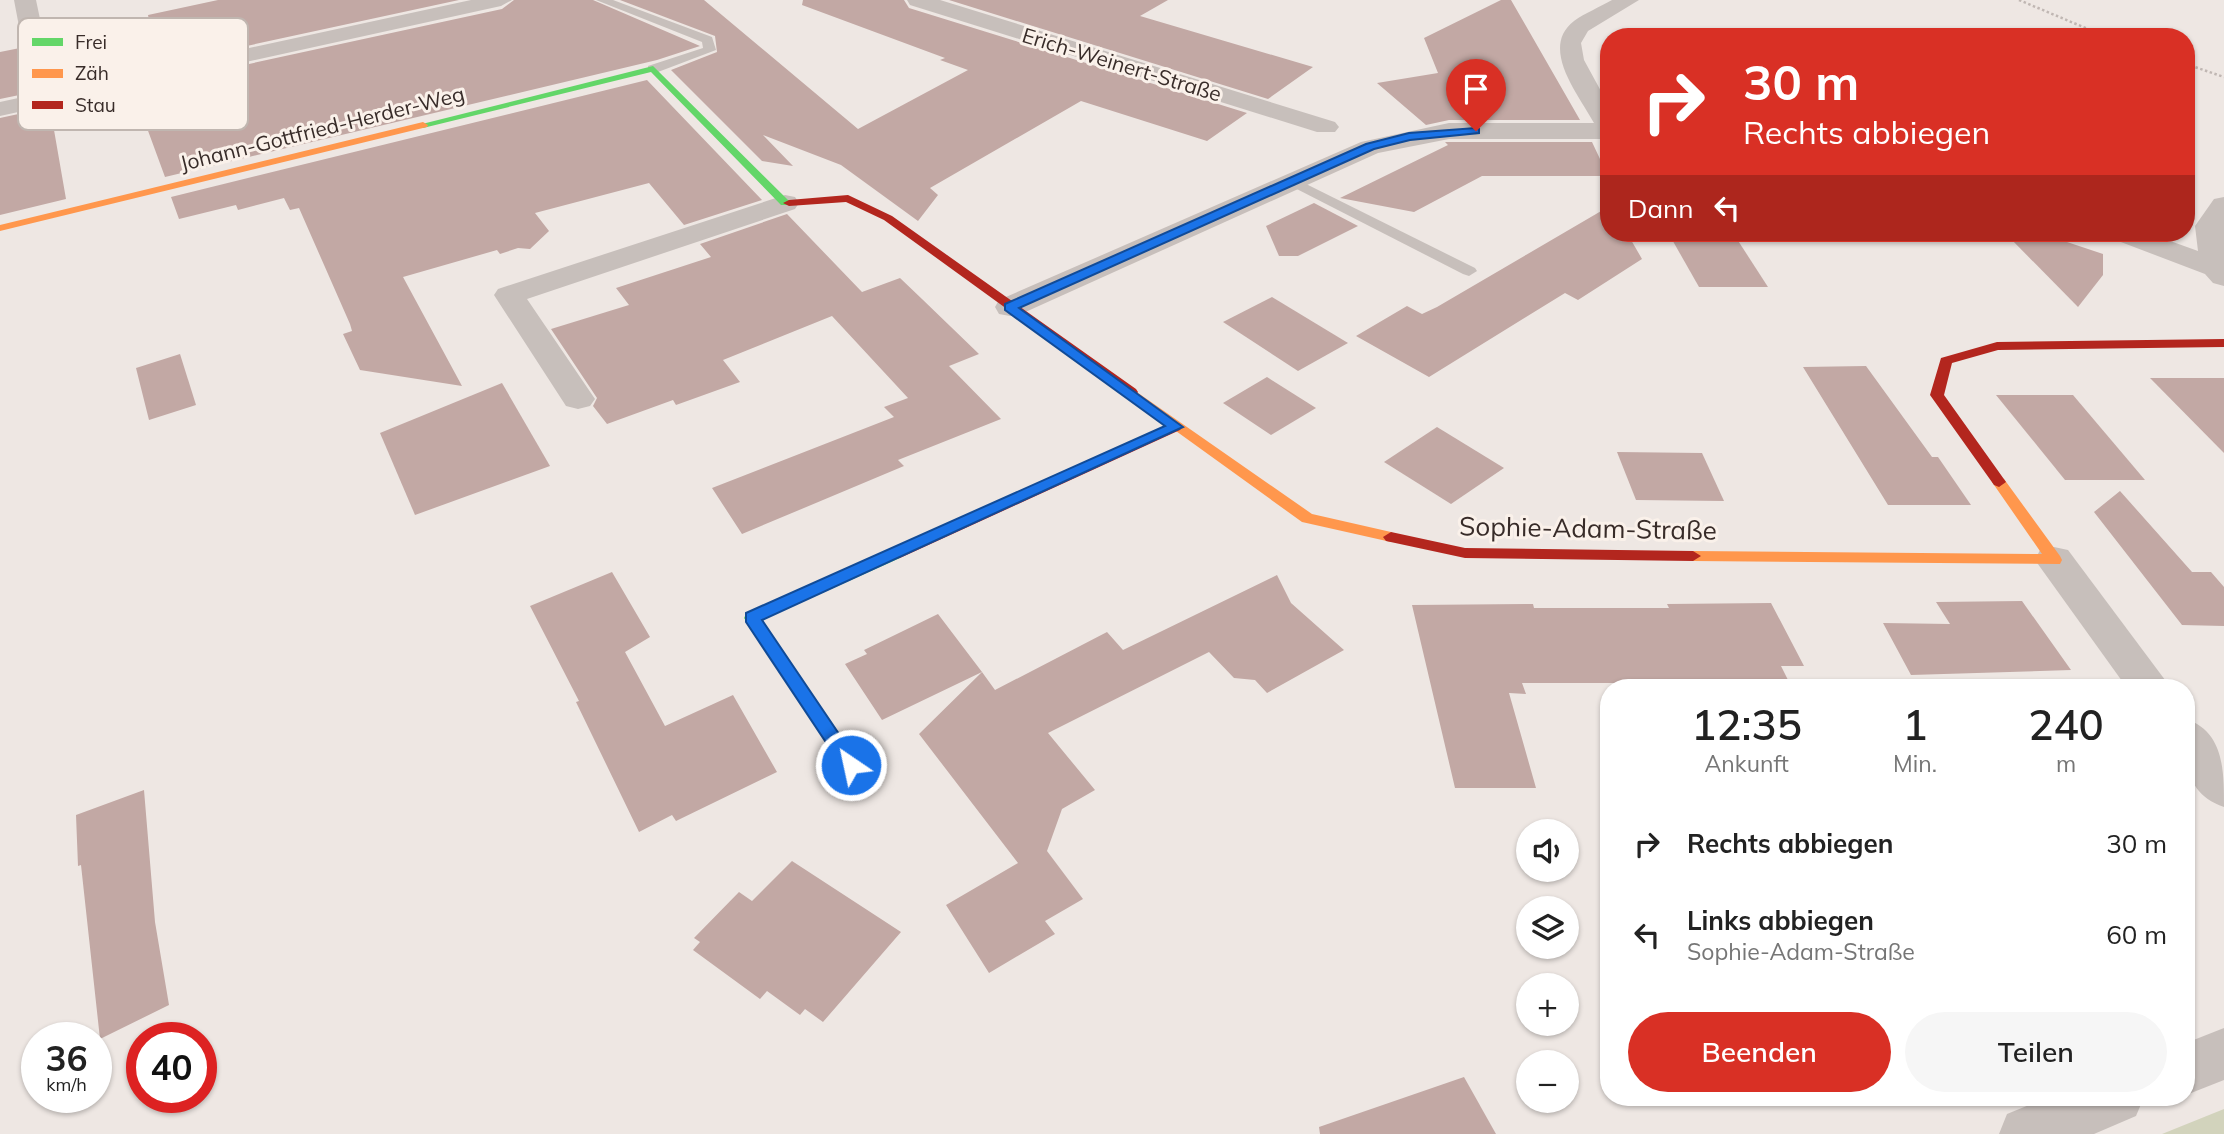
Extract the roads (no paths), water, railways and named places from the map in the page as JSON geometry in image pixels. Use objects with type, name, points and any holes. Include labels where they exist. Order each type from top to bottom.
[{"type":"street","points":[[25,0],[29,18]]},
{"type":"street","points":[[248,55],[501,0]]},
{"type":"street","name":"Erich-Weinert-Straße","points":[[918,0],[1326,127]]},
{"type":"street","points":[[1600,113],[1573,60],[1570,43],[1580,27],[1628,0]]},
{"type":"street","points":[[578,399],[509,295],[785,203],[653,69]]},
{"type":"street","name":"Johann-Gottfried-Herder-Weg","points":[[2,228],[653,69]]},
{"type":"street","points":[[0,109],[18,105]]},
{"type":"street","points":[[1010,307],[1370,147],[1409,136],[1449,131],[1600,129]]},
{"type":"street","name":"Sophie-Adam-Straße","points":[[785,203],[848,198],[888,218],[1175,427],[1307,518],[1465,553],[2054,560]]},
{"type":"street","points":[[2219,272],[2208,226],[2224,205]]},
{"type":"street","points":[[2145,242],[2219,272]]},
{"type":"street","points":[[2143,679],[2054,560],[1937,395],[1946,361],[1997,346],[2224,343]]},
{"type":"street","points":[[851,765],[752,618],[1175,427]]},
{"type":"street","points":[[2195,748],[2224,788]]},
{"type":"street","points":[[2195,1065],[2224,1054]]},
{"type":"street","points":[[2027,1134],[2095,1106]]},
{"type":"lane","points":[[602,0],[708,40],[710,50],[653,69]]},
{"type":"lane","points":[[1292,181],[1469,271]]}]
